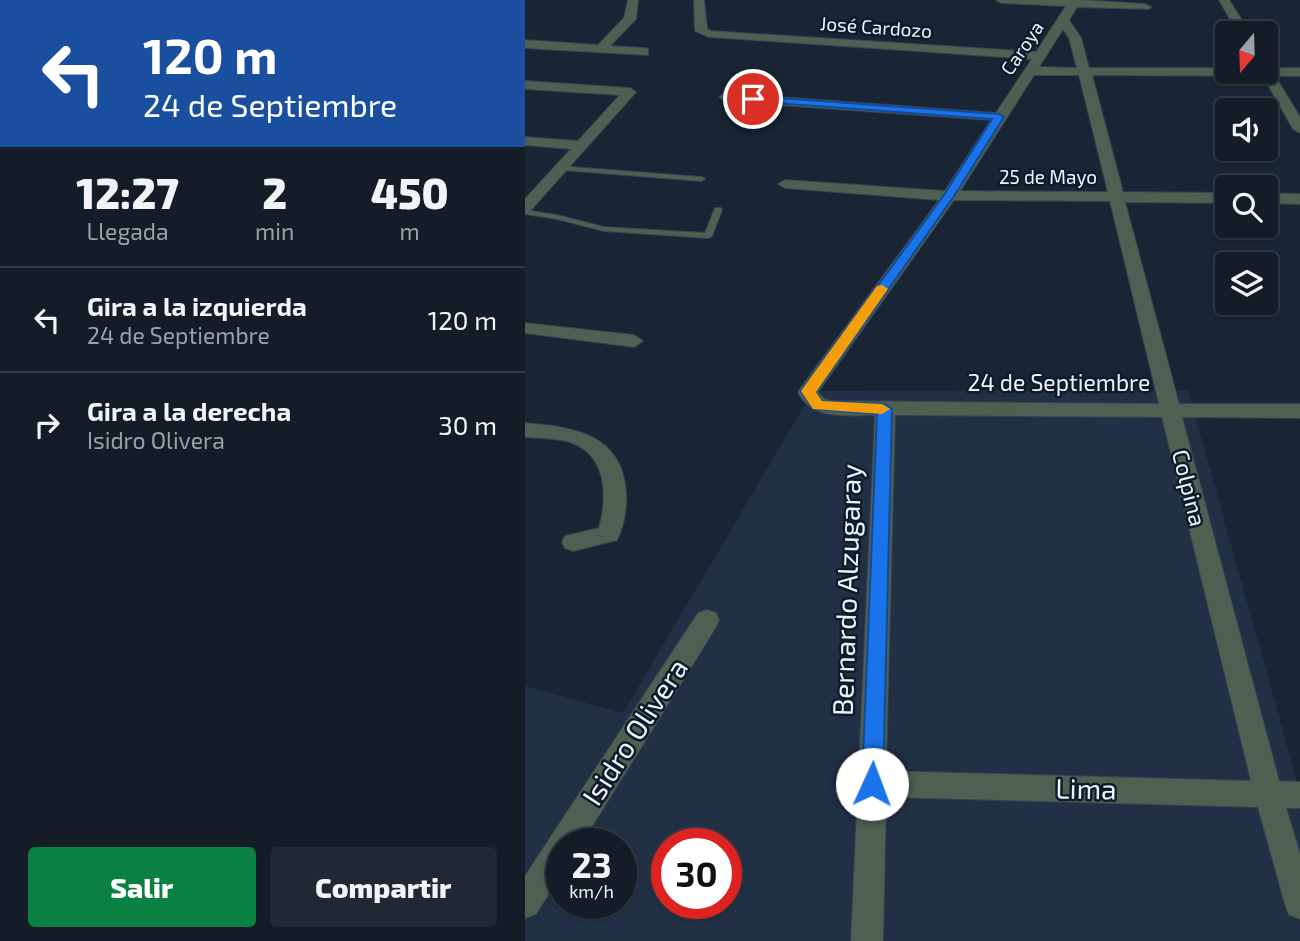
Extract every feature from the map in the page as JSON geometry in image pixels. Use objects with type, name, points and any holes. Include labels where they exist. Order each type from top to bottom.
[{"type":"street","points":[[601,49],[630,19],[633,0]]},
{"type":"street","name":"José Cardozo","points":[[699,0],[701,31],[709,34],[1041,56]]},
{"type":"street","points":[[1001,0],[1144,3],[1151,18]]},
{"type":"street","points":[[1224,0],[1237,21]]},
{"type":"street","name":"Caroya","points":[[999,117],[1075,2]]},
{"type":"street","name":"Colpina","points":[[1064,21],[1075,38],[1084,70],[1268,794],[1300,904]]},
{"type":"street","points":[[525,44],[644,52]]},
{"type":"street","points":[[1031,71],[1215,72]]},
{"type":"street","points":[[1278,71],[1300,72]]},
{"type":"street","points":[[1274,84],[1300,129]]},
{"type":"street","points":[[525,85],[630,92],[525,210]]},
{"type":"street","points":[[725,97],[999,117],[949,196]]},
{"type":"street","points":[[525,141],[583,146]]},
{"type":"street","name":"25 de Mayo","points":[[785,184],[949,196],[1215,198]]},
{"type":"street","name":"24 de Septiembre","points":[[949,196],[808,391],[818,406],[885,409],[1300,411]]},
{"type":"street","points":[[1278,198],[1300,199]]},
{"type":"street","points":[[525,328],[634,341]]},
{"type":"street","name":"Bernardo Alzugaray","points":[[867,941],[885,409]]},
{"type":"street","points":[[525,430],[584,440],[598,450],[611,467],[615,481],[613,519],[609,534],[573,542]]},
{"type":"street","name":"Isidro Olivera","points":[[574,828],[707,620]]},
{"type":"street","name":"Lima","points":[[872,784],[1300,795]]},
{"type":"street","name":"Isidro Olivera","points":[[526,900],[546,870]]},
{"type":"lane","points":[[562,168],[701,180]]},
{"type":"lane","points":[[525,210],[604,229],[708,236],[718,210]]},
{"type":"shaded area","points":[[1188,390],[1300,792],[1300,941],[525,941],[525,686],[623,713],[813,391]]},
{"type":"slow traffic","points":[[882,289],[808,391],[818,406],[882,409]]},
{"type":"route","points":[[753,99],[999,117],[949,196],[808,391],[818,406],[885,409],[872,784]]}]
